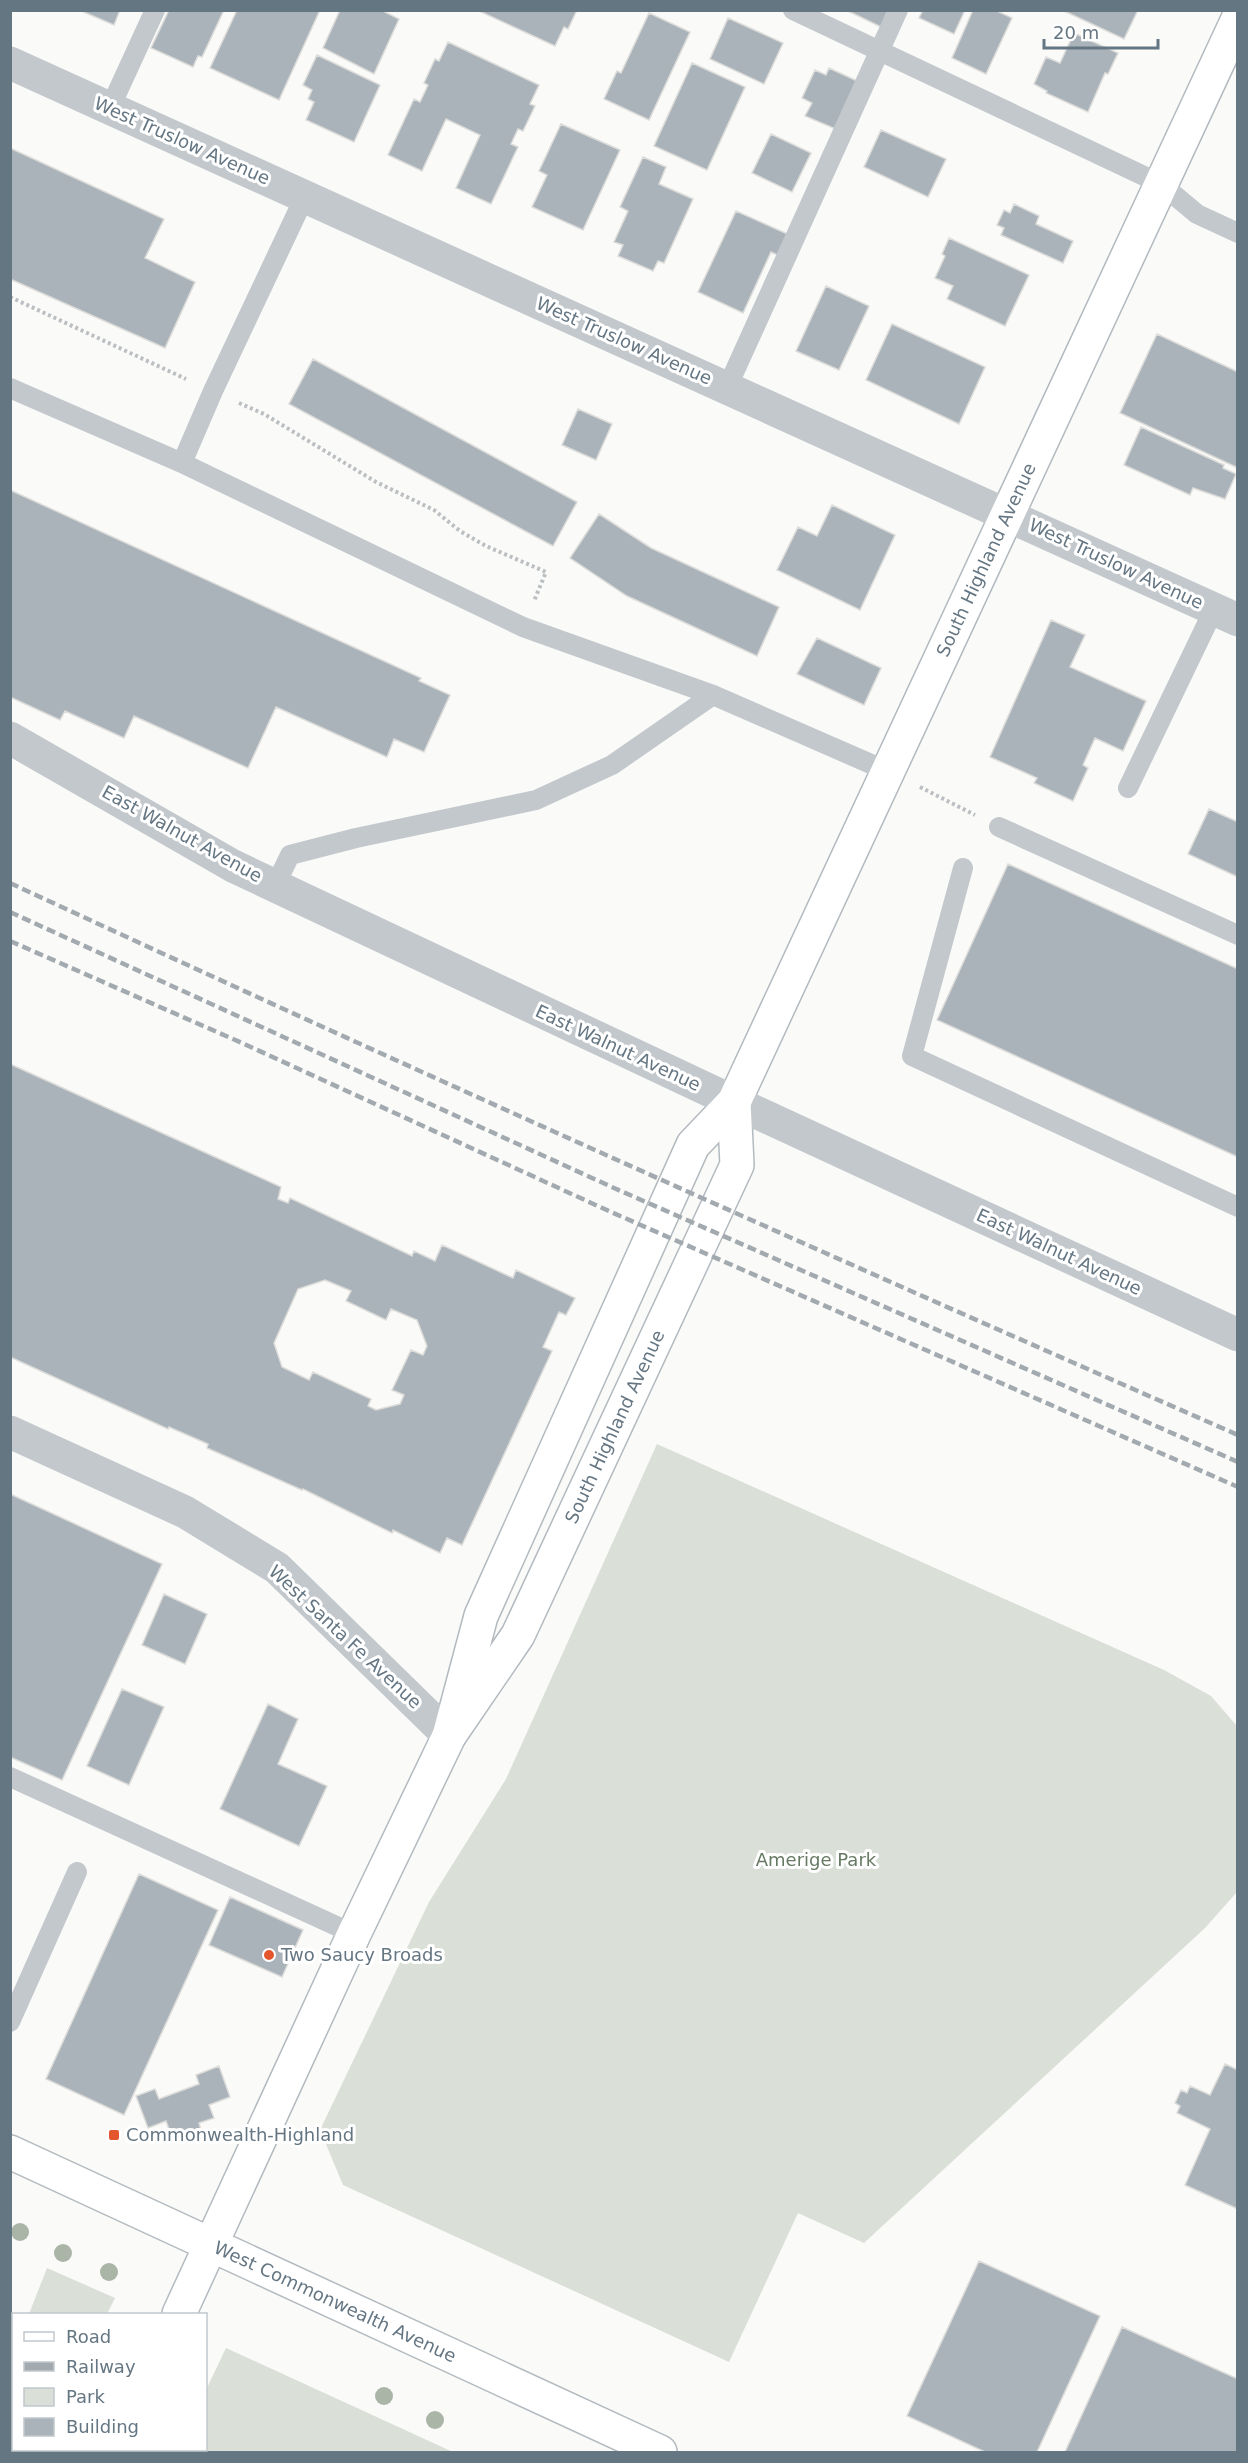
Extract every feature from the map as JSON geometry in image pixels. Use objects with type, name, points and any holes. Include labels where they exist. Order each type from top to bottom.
[{"type":"street","name":"South Highland Avenue","points":[[449,1736],[481,1616],[693,1145],[734,1102],[1238,20]]},
{"type":"street","name":"West Truslow Avenue","points":[[10,63],[1226,615]]},
{"type":"street","name":"East Walnut Avenue","points":[[10,738],[233,866],[734,1102],[1238,1335]]},
{"type":"street","name":"South Highland Avenue","points":[[178,2313],[354,1934],[449,1736],[518,1635],[737,1165],[734,1102]]},
{"type":"street","name":"West Santa Fe Avenue","points":[[10,1432],[184,1512],[277,1568],[449,1736]]},
{"type":"street","name":"West Commonwealth Avenue","points":[[10,2152],[660,2452]]},
{"type":"lane","points":[[110,108],[155,10]]},
{"type":"lane","points":[[793,10],[1161,184],[1197,214],[1238,233]]},
{"type":"lane","points":[[727,388],[898,10]]},
{"type":"lane","points":[[182,463],[213,391],[305,196]]},
{"type":"lane","points":[[10,388],[182,463],[523,627],[713,694],[887,771]]},
{"type":"lane","points":[[1128,788],[1226,615]]},
{"type":"lane","points":[[275,886],[290,855],[356,838],[536,800],[612,765],[713,694]]},
{"type":"lane","points":[[999,827],[1238,935]]},
{"type":"lane","points":[[963,868],[912,1056],[1238,1207]]},
{"type":"lane","points":[[10,1777],[354,1934]]},
{"type":"lane","points":[[10,2022],[77,1872]]},
{"type":"path","points":[[10,297],[264,414],[376,482],[434,510],[460,531],[486,546],[546,572],[523,627]]},
{"type":"green space","name":"Amerige Park","points":[[657,1444],[1164,1670],[1211,1696],[1237,1726],[1237,1892],[1205,1928],[864,2243],[798,2213],[729,2362],[343,2185],[320,2130],[429,1902],[506,1779]]},
{"type":"green space","points":[[47,2268],[115,2298],[108,2313],[29,2313]]},
{"type":"green space","points":[[226,2348],[453,2452],[175,2452],[207,2451],[207,2388]]},
{"type":"building","points":[[79,10],[120,10],[114,25]]},
{"type":"building","points":[[169,10],[224,10],[202,57],[198,56],[193,67],[151,48]]},
{"type":"building","points":[[237,10],[320,10],[279,100],[210,68]]},
{"type":"building","points":[[340,10],[381,10],[399,19],[374,74],[323,48]]},
{"type":"building","points":[[477,10],[577,10],[568,29],[564,27],[555,46]]},
{"type":"building","points":[[846,10],[888,10],[881,27]]},
{"type":"building","points":[[923,10],[965,10],[954,34],[919,18]]},
{"type":"building","points":[[973,10],[995,10],[1012,18],[986,74],[952,58]]},
{"type":"building","points":[[1062,10],[1138,10],[1124,39]]},
{"type":"building","points":[[649,13],[690,32],[649,120],[604,99],[617,71],[621,73]]},
{"type":"building","points":[[728,18],[783,43],[764,84],[710,59]]},
{"type":"building","points":[[1074,33],[1118,53],[1108,74],[1105,73],[1088,112],[1046,93],[1047,91],[1034,84],[1046,57],[1060,63]]},
{"type":"building","points":[[448,42],[539,85],[530,104],[535,106],[523,131],[518,129],[511,144],[518,147],[491,204],[456,188],[480,135],[446,119],[422,171],[388,155],[414,99],[420,102],[428,85],[424,83],[435,59],[439,61]]},
{"type":"building","points":[[317,55],[380,85],[354,142],[306,120],[314,102],[308,99],[312,90],[303,85]]},
{"type":"building","points":[[692,63],[745,87],[707,170],[654,146]]},
{"type":"building","points":[[829,68],[857,81],[838,130],[805,116],[812,103],[802,98],[815,70],[826,75]]},
{"type":"building","points":[[561,124],[620,150],[583,230],[532,207],[547,175],[539,171]]},
{"type":"building","points":[[881,130],[946,159],[928,197],[864,167]]},
{"type":"building","points":[[771,134],[811,153],[792,192],[752,173]]},
{"type":"building","points":[[10,148],[164,219],[145,258],[195,282],[165,348],[10,279]]},
{"type":"building","points":[[643,157],[666,167],[659,184],[693,199],[664,263],[658,261],[653,271],[618,256],[623,245],[614,242],[628,211],[620,207]]},
{"type":"building","points":[[1014,204],[1039,216],[1036,224],[1073,241],[1063,263],[1001,235],[1004,228],[997,225],[1004,210],[1010,213]]},
{"type":"building","points":[[736,211],[792,236],[782,257],[771,252],[743,313],[698,292]]},
{"type":"building","points":[[949,238],[1029,275],[1005,326],[947,299],[953,286],[935,278],[945,256],[942,254]]},
{"type":"building","points":[[826,286],[869,306],[839,370],[796,351]]},
{"type":"building","points":[[892,324],[985,367],[959,424],[866,380]]},
{"type":"building","points":[[1157,334],[1238,372],[1238,468],[1120,413]]},
{"type":"building","points":[[313,359],[577,502],[553,546],[289,404]]},
{"type":"building","points":[[578,409],[612,424],[596,460],[562,445]]},
{"type":"building","points":[[1141,427],[1224,465],[1223,468],[1236,474],[1225,499],[1193,488],[1190,495],[1124,465]]},
{"type":"building","points":[[10,490],[421,678],[419,681],[450,695],[424,752],[394,739],[387,757],[276,707],[248,768],[134,716],[124,738],[65,711],[60,720],[10,697]]},
{"type":"building","points":[[832,505],[895,535],[860,610],[777,570],[798,527],[817,536]]},
{"type":"building","points":[[599,514],[651,548],[779,607],[757,656],[627,596],[570,558]]},
{"type":"building","points":[[1051,620],[1085,635],[1070,667],[1146,701],[1123,751],[1095,738],[1083,765],[1088,768],[1073,801],[1034,783],[1037,778],[990,757]]},
{"type":"building","points":[[817,638],[881,668],[864,705],[797,674]]},
{"type":"building","points":[[1209,809],[1238,822],[1238,877],[1188,854]]},
{"type":"building","points":[[1008,864],[1238,969],[1238,1157],[937,1020]]},
{"type":"building","points":[[10,1064],[281,1187],[278,1199],[288,1203],[290,1198],[412,1256],[414,1251],[435,1261],[442,1245],[513,1278],[516,1270],[575,1298],[566,1315],[559,1312],[543,1347],[552,1351],[462,1545],[447,1538],[440,1553],[393,1530],[392,1533],[303,1489],[207,1448],[208,1444],[169,1427],[168,1429],[10,1357]],"holes":[[[325,1280],[351,1291],[346,1301],[386,1320],[391,1309],[417,1320],[427,1346],[423,1355],[411,1350],[392,1390],[404,1395],[400,1404],[376,1410],[368,1406],[371,1399],[313,1372],[309,1380],[282,1367],[274,1343],[298,1289]]]},
{"type":"building","points":[[10,1494],[162,1564],[62,1780],[10,1757]]},
{"type":"building","points":[[164,1594],[207,1614],[185,1664],[142,1645]]},
{"type":"building","points":[[122,1689],[164,1707],[129,1785],[87,1766]]},
{"type":"building","points":[[268,1704],[298,1719],[278,1764],[327,1786],[299,1846],[220,1809]]},
{"type":"building","points":[[139,1874],[218,1910],[124,2115],[46,2079]]},
{"type":"building","points":[[230,1897],[303,1930],[282,1977],[209,1945]]},
{"type":"building","points":[[1225,2064],[1238,2070],[1238,2209],[1185,2185],[1210,2129],[1177,2113],[1180,2106],[1175,2103],[1181,2090],[1187,2093],[1190,2086],[1210,2095]]},
{"type":"building","points":[[219,2066],[230,2097],[209,2105],[214,2118],[199,2123],[201,2130],[173,2140],[166,2121],[148,2128],[136,2096],[155,2089],[159,2099],[199,2084],[196,2075]]},
{"type":"building","points":[[979,2261],[1100,2316],[1037,2452],[985,2452],[907,2416]]},
{"type":"building","points":[[1122,2327],[1238,2379],[1238,2452],[1065,2452]]},
{"type":"building","points":[[10,2389],[12,2390],[12,2451],[46,2451],[10,2452]]},
{"type":"railway","points":[[10,883],[622,1162],[1238,1435]]},
{"type":"railway","points":[[10,912],[614,1188],[1238,1462]]},
{"type":"railway","points":[[10,941],[242,1043],[611,1212],[1238,1487]]},
{"type":"place","name":"Two Saucy Broads","points":[[269,1955]]},
{"type":"place","name":"Commonwealth-Highland","points":[[114,2135]]}]
